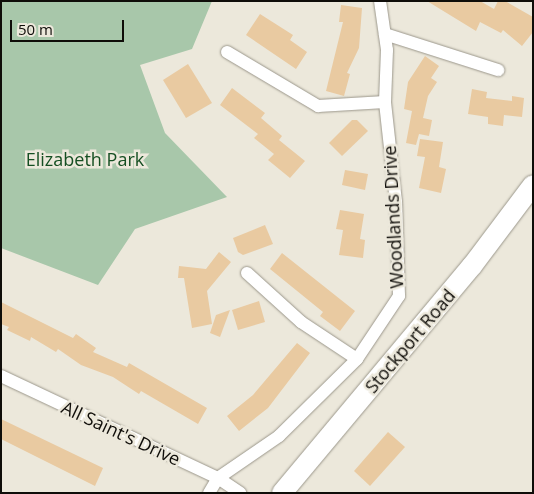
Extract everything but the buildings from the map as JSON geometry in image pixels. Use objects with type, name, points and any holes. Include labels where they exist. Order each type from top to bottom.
[{"type":"main road","name":"Stockport Road","points":[[282,493],[472,266],[533,185]]},
{"type":"street","name":"Woodlands Drive","points":[[210,493],[218,478],[279,436],[357,359],[399,296],[396,202],[385,102],[385,34],[380,1]]},
{"type":"street","points":[[385,34],[498,70]]},
{"type":"street","points":[[227,52],[318,106],[385,102]]},
{"type":"street","points":[[247,274],[301,322],[357,359]]},
{"type":"street","name":"All Saint's Drive","points":[[1,376],[218,478],[240,493]]},
{"type":"green space","name":"Elizabeth Park","points":[[1,1],[212,1],[192,49],[140,65],[165,133],[227,197],[135,229],[98,285],[1,248]]}]
